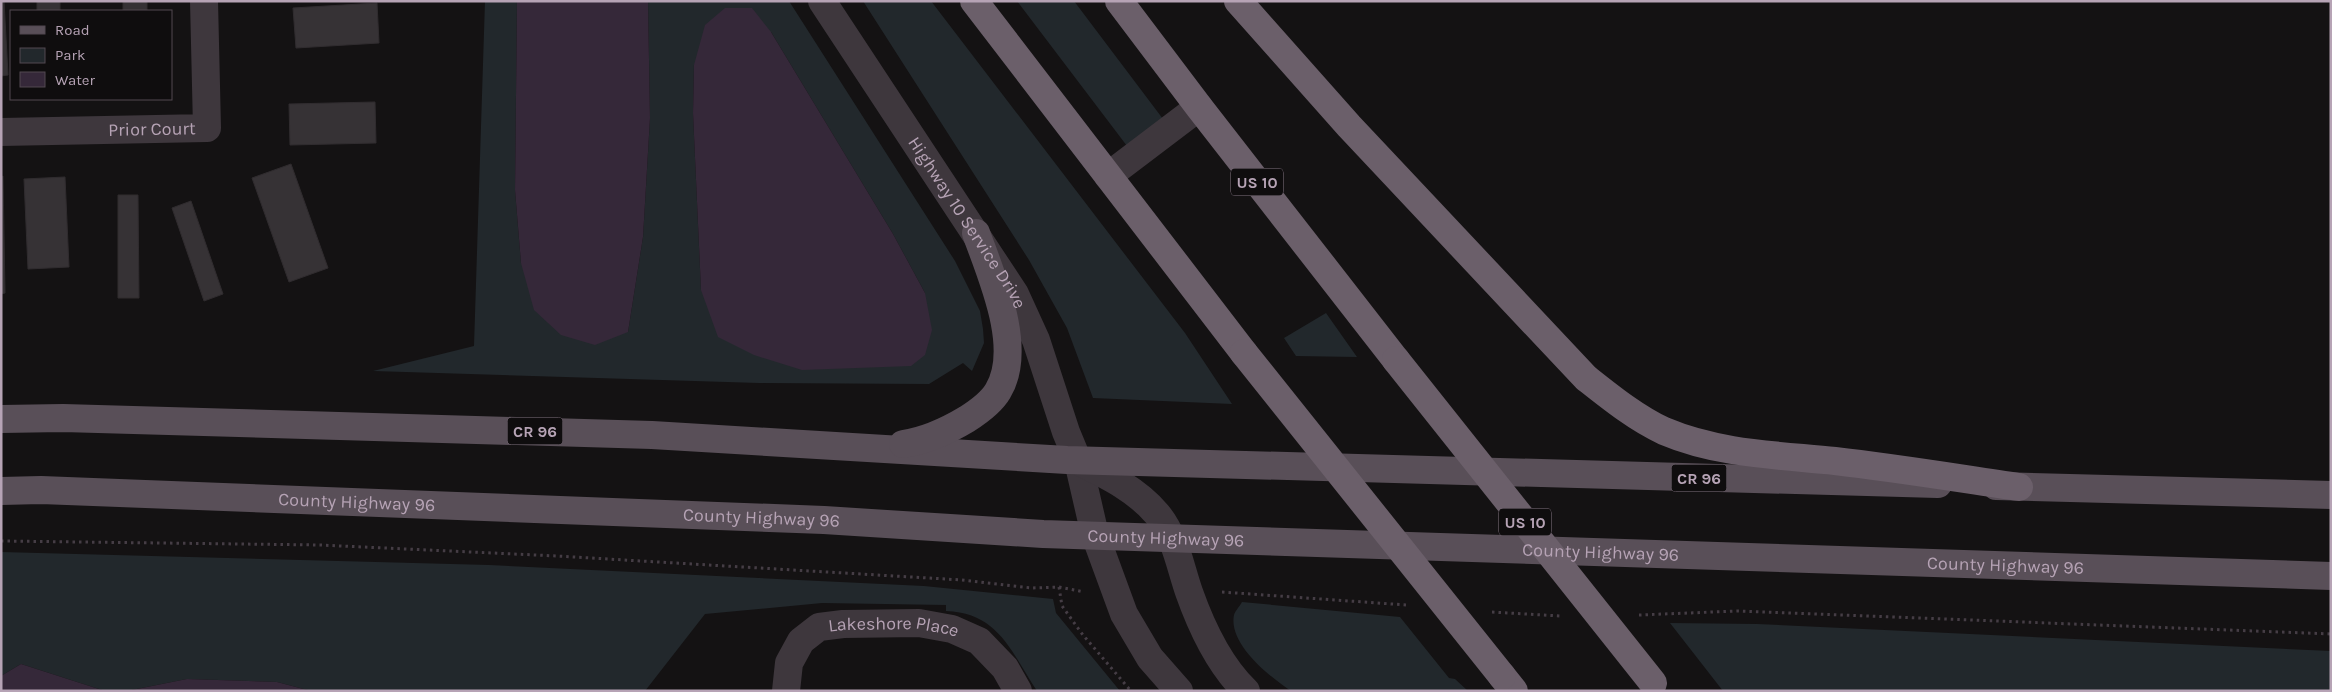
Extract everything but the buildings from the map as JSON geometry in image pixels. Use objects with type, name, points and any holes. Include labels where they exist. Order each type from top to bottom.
[{"type":"highway","points":[[974,1],[1244,353],[1508,684]]},
{"type":"highway","name":"US 10","points":[[1120,1],[1198,107],[1656,687]]},
{"type":"highway","points":[[1238,1],[1355,133],[1586,378],[1632,412],[1663,430],[1697,443],[1752,454],[1836,461],[2019,487]]},
{"type":"main road","points":[[846,446],[916,442],[956,425],[974,414],[989,403],[998,391],[1004,374],[1007,348],[1005,322],[1000,296],[976,233]]},
{"type":"main road","name":"CR 96","points":[[1,419],[63,418],[652,434],[1078,460],[2331,495]]},
{"type":"main road","name":"County Highway 96","points":[[1,491],[41,490],[824,520],[1172,538],[2331,576]]},
{"type":"street","name":"Prior Court","points":[[1,132],[207,128],[204,1]]},
{"type":"street","name":"Highway 10 Service Drive","points":[[822,1],[1002,273],[1026,317],[1066,432],[1078,460],[1095,535],[1115,591],[1134,634],[1150,658],[1179,691]]},
{"type":"street","points":[[1108,176],[1198,107]]},
{"type":"street","points":[[1078,460],[1113,478],[1136,494],[1157,514],[1172,538],[1189,592],[1201,621],[1215,648],[1239,684],[1246,691]]},
{"type":"street","name":"Lakeshore Place","points":[[786,691],[789,662],[801,641],[819,627],[843,624],[919,623],[952,629],[979,641],[1006,668],[1018,691]]},
{"type":"path","points":[[1,541],[320,545],[557,556],[962,580],[1032,588],[1059,587],[1081,592],[1115,591]]},
{"type":"path","points":[[1059,587],[1062,606],[1098,654],[1131,691]]},
{"type":"path","points":[[1189,592],[1247,592],[1271,596],[1409,606]]},
{"type":"path","points":[[1637,615],[1748,611],[2331,634]]},
{"type":"path","points":[[1486,612],[1570,616]]},
{"type":"green space","points":[[485,1],[517,1],[515,190],[521,263],[628,332],[643,237],[650,118],[648,1],[789,1],[955,261],[980,311],[984,343],[972,371],[963,363],[929,384],[759,383],[373,371],[474,346]],"holes":[[[771,32],[893,234],[925,293],[701,290],[693,113],[694,65]]]},
{"type":"green space","points":[[863,1],[931,1],[1185,333],[1232,404],[1093,398],[1067,328],[1029,260]]},
{"type":"green space","points":[[1017,1],[1074,1],[1163,119],[1127,146]]},
{"type":"green space","points":[[1326,313],[1357,357],[1296,356],[1284,338]]},
{"type":"green space","points":[[1,552],[489,565],[924,586],[1053,599],[1056,613],[1120,691],[1037,691],[1002,637],[979,619],[964,613],[946,611],[946,605],[822,603],[705,614],[645,691],[311,691],[277,682],[187,679],[127,691],[105,691],[21,664],[1,676]]},
{"type":"green space","points":[[1242,602],[1400,617],[1449,678],[1455,679],[1468,691],[1291,691],[1252,659],[1237,637],[1234,615]]},
{"type":"green space","points":[[1670,623],[1757,624],[2331,651],[2331,691],[1723,691]]},
{"type":"water","points":[[517,1],[648,1],[650,118],[643,237],[628,332],[595,345],[561,335],[534,310],[521,263],[515,190]]},
{"type":"water","points":[[725,8],[752,8],[771,32],[893,234],[925,293],[932,330],[925,355],[911,366],[802,370],[754,355],[718,337],[701,290],[693,113],[694,65],[705,25]]},
{"type":"water","points":[[21,664],[105,691],[1,691],[1,676]]},
{"type":"water","points":[[187,679],[277,682],[311,691],[127,691]]}]
